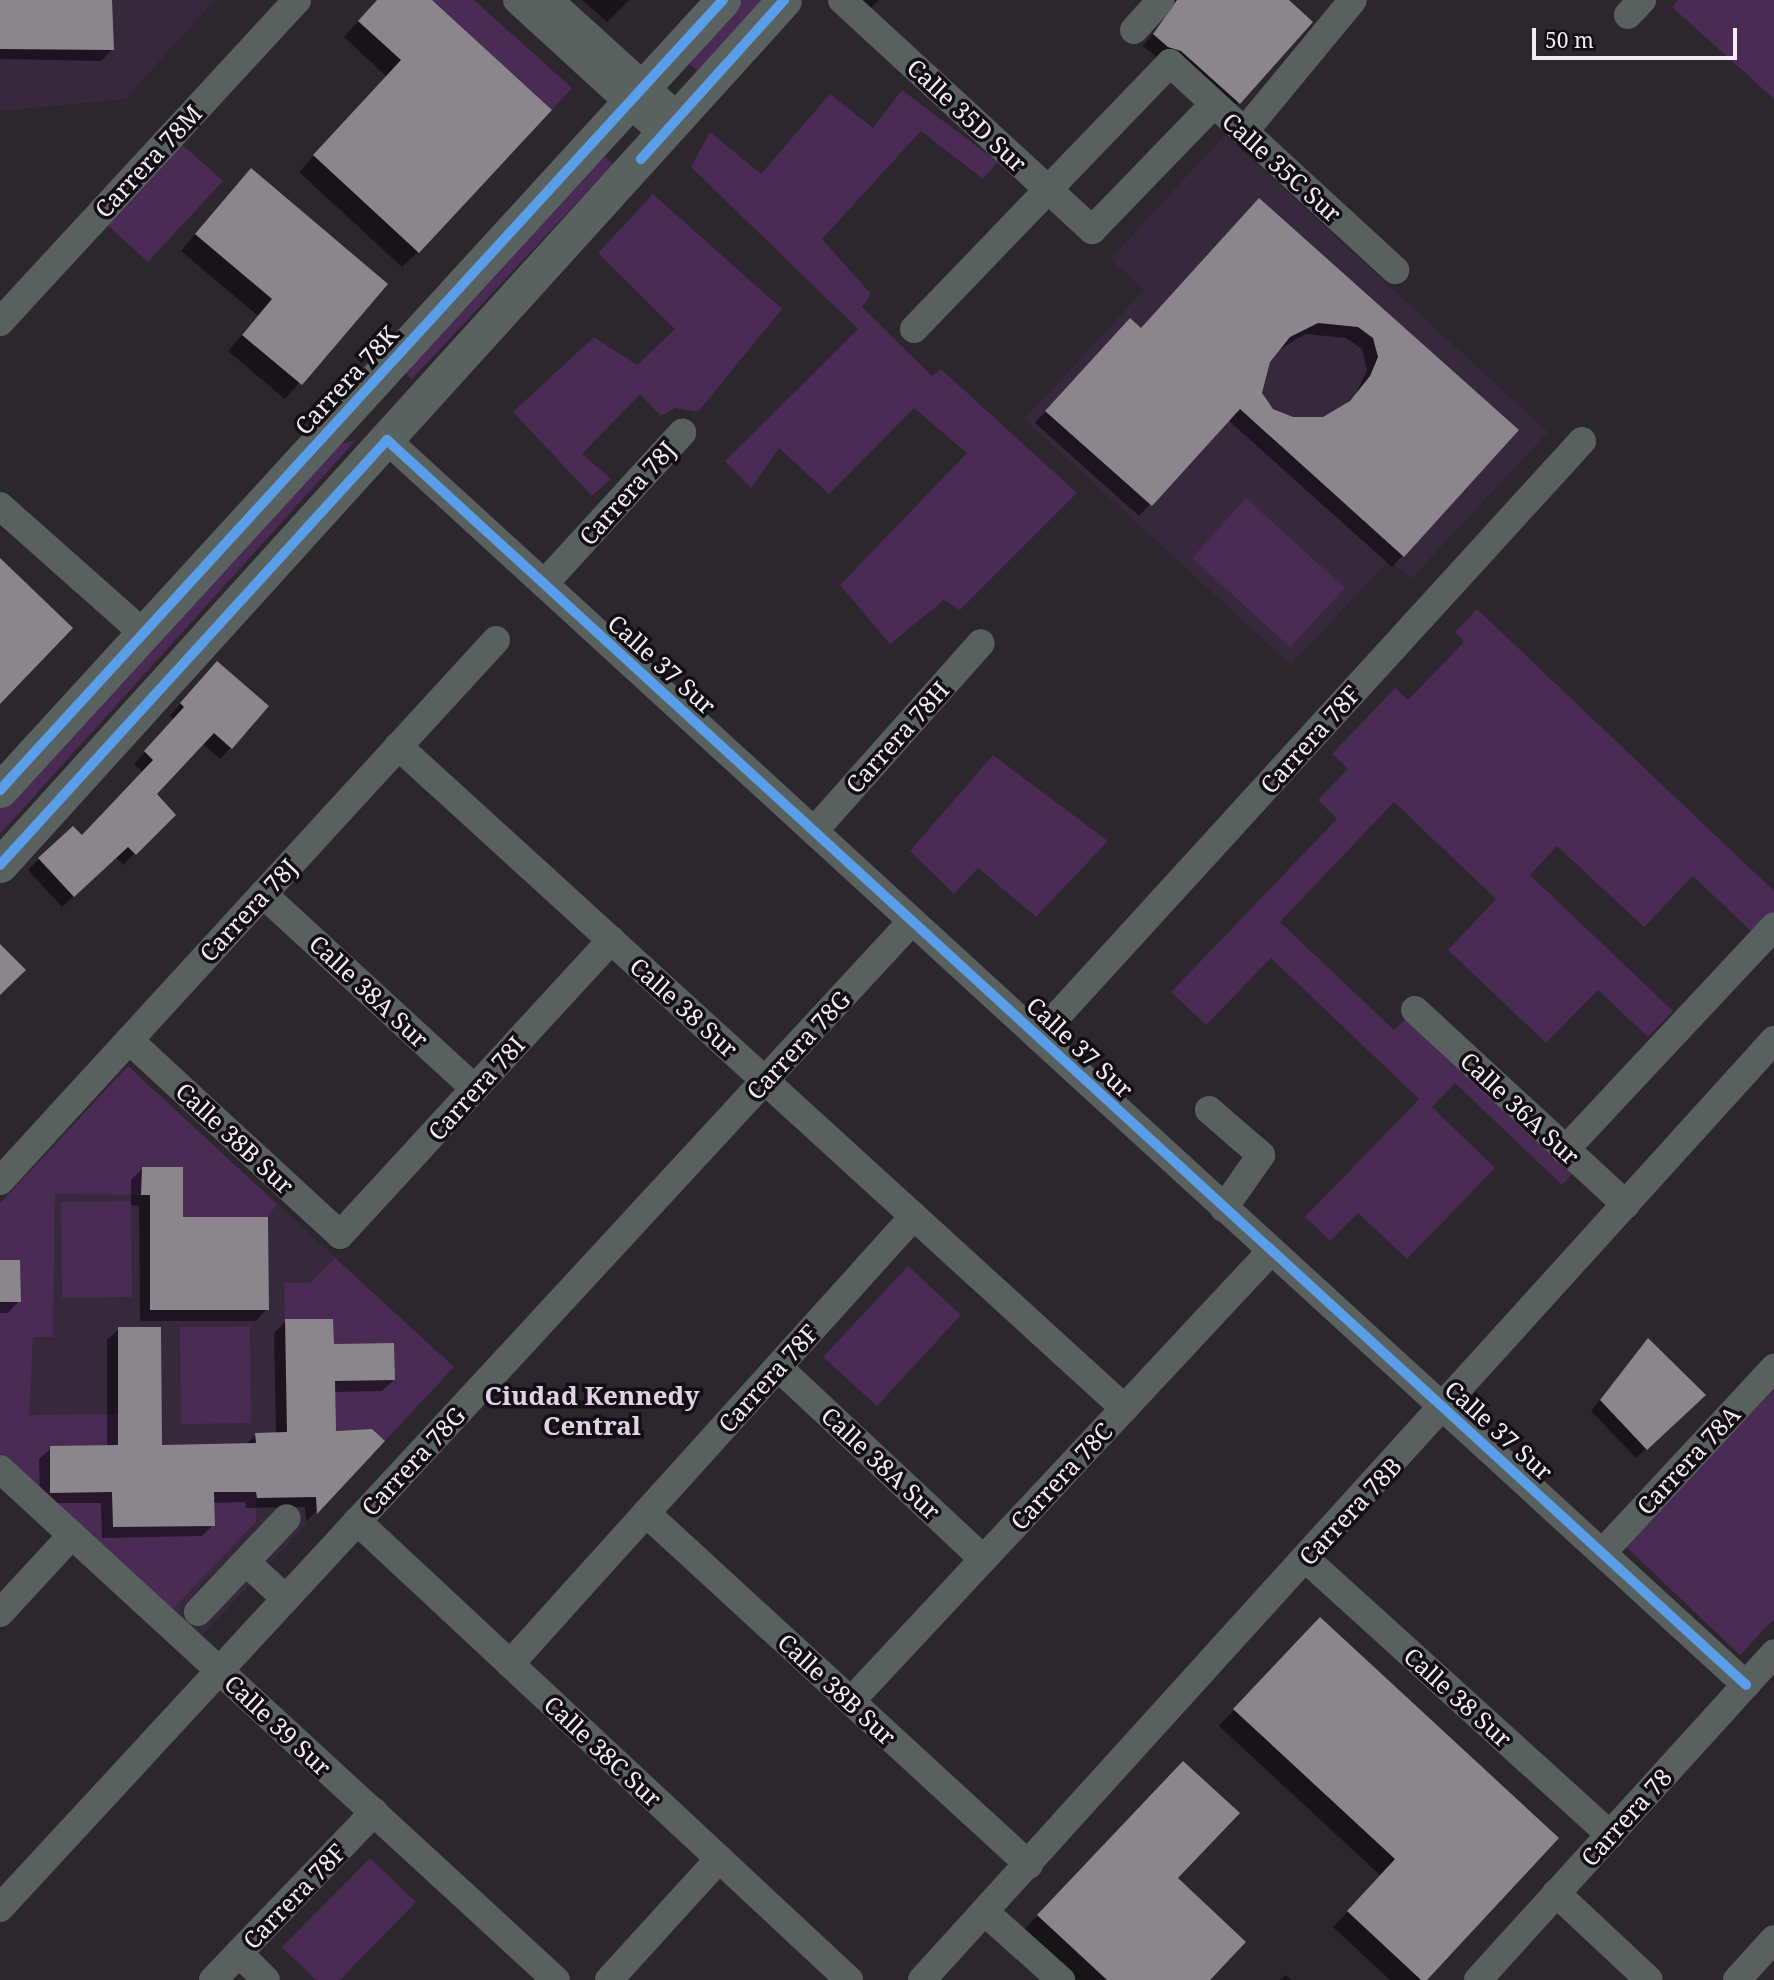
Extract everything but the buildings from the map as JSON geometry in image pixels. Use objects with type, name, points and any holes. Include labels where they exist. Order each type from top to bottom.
[{"type":"main road","name":"Carrera 78K","points":[[0,790],[723,0]]},
{"type":"main road","points":[[0,865],[784,0]]},
{"type":"main road","points":[[322,437],[355,429],[387,440]]},
{"type":"street","name":"Carrera 78M","points":[[0,322],[297,0]]},
{"type":"street","points":[[517,0],[638,95]]},
{"type":"street","points":[[549,0],[638,95],[671,126]]},
{"type":"street","name":"Calle 35D Sur","points":[[842,0],[1092,230],[1214,104]]},
{"type":"street","points":[[1134,30],[1161,0]]},
{"type":"street","points":[[1244,132],[1353,0]]},
{"type":"street","name":"Calle 35C Sur","points":[[1049,190],[1170,63],[1395,270]]},
{"type":"street","points":[[914,329],[1049,190]]},
{"type":"street","name":"Carrera 78J","points":[[544,584],[682,433]]},
{"type":"street","name":"Calle 37 Sur","points":[[387,440],[1746,1685]]},
{"type":"street","name":"Carrera 78F","points":[[1038,1037],[1583,441]]},
{"type":"street","points":[[0,506],[143,633]]},
{"type":"street","name":"Carrera 78J","points":[[0,1181],[496,640]]},
{"type":"street","name":"Carrera 78H","points":[[814,831],[981,643]]},
{"type":"street","name":"Calle 38 Sur","points":[[398,746],[1124,1408]]},
{"type":"street","name":"Calle 38A Sur","points":[[263,894],[475,1088]]},
{"type":"street","name":"Carrera 78G","points":[[0,1908],[912,921]]},
{"type":"street","points":[[1565,1150],[1774,927]]},
{"type":"street","name":"Carrera 78I","points":[[340,1235],[611,940]]},
{"type":"street","name":"Calle 36A Sur","points":[[1415,1010],[1626,1205]]},
{"type":"street","name":"Calle 38B Sur","points":[[129,1040],[340,1235]]},
{"type":"street","name":"Carrera 78B","points":[[922,1980],[986,1913],[1772,1046]]},
{"type":"street","points":[[1209,1110],[1261,1155],[1224,1208]]},
{"type":"street","name":"Carrera 78F","points":[[510,1664],[914,1216]]},
{"type":"street","name":"Carrera 78C","points":[[851,1701],[1271,1251]]},
{"type":"street","name":"Calle 38A Sur","points":[[778,1367],[983,1559]]},
{"type":"street","name":"Carrera 78A","points":[[1602,1553],[1774,1368]]},
{"type":"street","name":"Calle 39 Sur","points":[[0,1469],[556,1980]]},
{"type":"street","name":"Calle 38B Sur","points":[[646,1513],[1029,1865]]},
{"type":"street","points":[[198,1612],[287,1518]]},
{"type":"street","name":"Calle 38C Sur","points":[[357,1521],[849,1980]]},
{"type":"street","points":[[0,1614],[72,1535]]},
{"type":"street","name":"Calle 38 Sur","points":[[1306,1559],[1610,1835]]},
{"type":"street","points":[[246,1562],[286,1599]]},
{"type":"street","name":"Carrera 78","points":[[1478,1980],[1774,1653]]},
{"type":"street","name":"Carrera 78F","points":[[213,1980],[374,1812]]},
{"type":"street","points":[[609,1980],[719,1858]]},
{"type":"street","points":[[1556,1893],[1649,1980]]},
{"type":"street","points":[[986,1913],[1061,1980]]},
{"type":"street","points":[[1737,1980],[1774,1939]]},
{"type":"street","points":[[239,1953],[266,1980]]},
{"type":"shaded area","points":[[0,0],[215,0],[125,99],[0,111]]},
{"type":"shaded area","points":[[432,0],[474,0],[572,88],[552,110]]},
{"type":"shaded area","points":[[738,0],[764,0],[698,72],[684,59]]},
{"type":"shaded area","points":[[1678,0],[1774,0],[1774,99],[1672,7]]},
{"type":"shaded area","points":[[902,90],[998,162],[983,179],[921,131],[822,239],[871,294],[862,307],[932,376],[941,369],[1077,493],[960,610],[944,600],[890,644],[840,585],[967,453],[914,408],[829,494],[779,448],[751,488],[725,461],[858,329],[691,167],[710,132],[761,174],[830,94],[873,128]]},
{"type":"shaded area","points":[[1225,135],[1548,432],[1411,579],[1389,560],[1291,665],[1024,419],[1144,290],[1110,259]]},
{"type":"shaded area","points":[[179,142],[223,181],[148,262],[105,223]]},
{"type":"shaded area","points":[[599,151],[613,164],[412,379],[399,366]]},
{"type":"shaded area","points":[[653,194],[782,309],[698,412],[675,408],[661,416],[640,394],[582,454],[611,479],[592,496],[513,412],[594,337],[637,365],[675,329],[598,253]]},
{"type":"shaded area","points":[[356,440],[0,834],[0,802],[325,448]]},
{"type":"shaded area","points":[[1246,498],[1345,588],[1290,647],[1192,558]]},
{"type":"shaded area","points":[[1477,609],[1774,891],[1774,914],[1754,934],[1693,876],[1644,927],[1557,846],[1530,875],[1673,1011],[1648,1037],[1598,990],[1546,1043],[1448,950],[1496,899],[1394,802],[1280,922],[1394,1030],[1415,1010],[1579,1167],[1562,1185],[1455,1083],[1432,1107],[1495,1168],[1407,1259],[1358,1213],[1330,1241],[1305,1217],[1419,1099],[1271,958],[1206,1025],[1171,992],[1337,819],[1318,800],[1348,769],[1332,754],[1395,688],[1408,700],[1464,642],[1455,632]]},
{"type":"shaded area","points":[[993,755],[1108,841],[1036,917],[978,868],[954,894],[910,851]]},
{"type":"shaded area","points":[[128,1066],[454,1367],[200,1638],[0,1453],[0,1203]]},
{"type":"shaded area","points":[[128,1066],[277,1204],[268,1217],[183,1217],[183,1167],[142,1167],[141,1195],[55,1194],[53,1337],[33,1337],[29,1415],[135,1414],[135,1445],[50,1493],[154,1492],[113,1506],[113,1527],[172,1493],[256,1492],[256,1522],[171,1611],[0,1453],[0,1304],[21,1301],[20,1260],[0,1260],[0,1203]]},
{"type":"shaded area","points":[[131,1201],[132,1297],[62,1298],[61,1202]]},
{"type":"shaded area","points":[[335,1258],[454,1367],[385,1441],[372,1429],[315,1432],[335,1381],[395,1380],[394,1343],[334,1344],[333,1319],[285,1319],[284,1283],[310,1283]]},
{"type":"shaded area","points":[[908,1266],[961,1315],[877,1406],[823,1357]]},
{"type":"shaded area","points":[[250,1326],[251,1423],[181,1424],[180,1327]]},
{"type":"shaded area","points":[[1774,1389],[1774,1619],[1740,1655],[1624,1545]]},
{"type":"shaded area","points":[[370,1858],[416,1902],[340,1980],[316,1980],[282,1947]]},
{"type":"cycle path","points":[[0,790],[723,0]]},
{"type":"cycle path","points":[[641,159],[784,0]]},
{"type":"cycle path","points":[[0,865],[387,440],[1746,1685]]},
{"type":"district","name":"Ciudad Kennedy Central","points":[[592,1411]]}]
